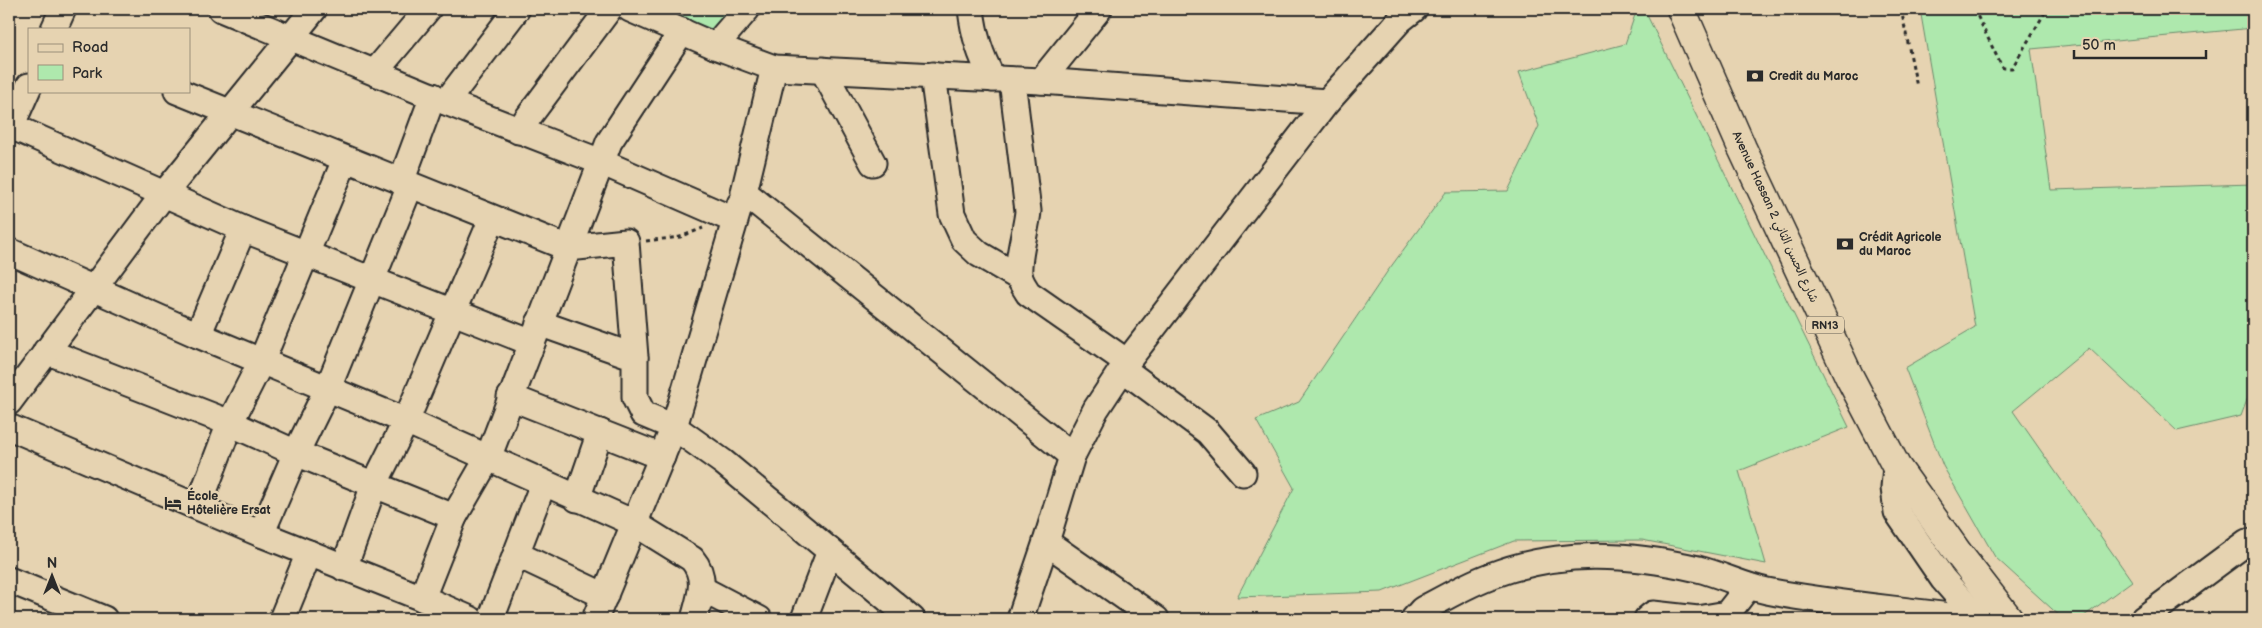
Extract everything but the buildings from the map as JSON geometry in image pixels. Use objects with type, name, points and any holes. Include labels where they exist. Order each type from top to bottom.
[{"type":"main road","name":"Avenue Hassan 2 شارع الحسن الثاني","points":[[1681,9],[1763,192],[1849,376],[1896,466],[1958,553],[2009,619]]},
{"type":"street","points":[[54,28],[64,9]]},
{"type":"street","points":[[221,9],[440,99],[601,162],[727,217]]},
{"type":"street","points":[[9,402],[164,194],[314,9]]},
{"type":"street","points":[[375,72],[428,9]]},
{"type":"street","points":[[261,534],[296,453],[328,388],[373,280],[406,184],[440,99],[516,9]]},
{"type":"street","points":[[518,130],[608,9]]},
{"type":"street","points":[[630,9],[715,46],[774,68],[1041,81],[1327,102]]},
{"type":"street","points":[[715,46],[747,9]]},
{"type":"street","points":[[971,9],[973,32],[980,54],[1002,79],[1028,211],[1026,231],[1020,256],[1020,278],[1028,294],[1125,365],[1208,432],[1243,473]]},
{"type":"street","points":[[1041,81],[1100,9]]},
{"type":"street","points":[[1020,619],[1072,456],[1096,409],[1125,365],[1327,102],[1400,20],[1414,9]]},
{"type":"street","points":[[422,598],[454,517],[488,458],[609,142],[682,31]]},
{"type":"street","points":[[595,619],[674,427],[727,217],[744,192],[774,68]]},
{"type":"street","points":[[823,70],[873,163]]},
{"type":"street","points":[[933,75],[952,214],[964,240],[979,254],[1020,278]]},
{"type":"street","points":[[28,88],[10,128],[243,229],[454,311],[635,357]]},
{"type":"street","points":[[179,92],[568,248],[626,242],[635,357],[635,398],[640,410],[643,414],[674,427],[723,462],[830,551],[899,615]]},
{"type":"street","points":[[198,507],[230,423],[262,360],[345,160]]},
{"type":"street","points":[[744,192],[1072,456]]},
{"type":"street","points":[[344,568],[374,485],[406,421],[492,219]]},
{"type":"street","points":[[198,335],[243,229]]},
{"type":"street","points":[[9,250],[92,289],[406,421],[543,484],[634,523],[692,559],[698,567],[702,578],[702,589],[694,619]]},
{"type":"street","points":[[46,351],[230,423],[296,453],[454,517]]},
{"type":"street","points":[[510,397],[662,457]]},
{"type":"street","points":[[9,427],[261,534],[470,619]]},
{"type":"street","points":[[577,499],[600,432]]},
{"type":"street","points":[[1896,466],[1894,488],[1897,512],[1943,579],[1978,619]]},
{"type":"street","points":[[491,619],[543,484]]},
{"type":"street","points":[[1046,542],[1156,619]]},
{"type":"street","points":[[2143,619],[2247,542]]},
{"type":"street","points":[[804,619],[830,551]]},
{"type":"street","points":[[282,619],[309,553]]},
{"type":"street","points":[[516,554],[605,596]]},
{"type":"street","points":[[1414,619],[1422,610],[1490,576],[1561,556],[1612,555],[1656,560],[1702,570],[1748,587],[1859,605],[1970,619]]},
{"type":"street","points":[[9,580],[104,619]]},
{"type":"street","points":[[1646,619],[1653,614],[1698,618],[1727,614],[1748,587]]},
{"type":"street","points":[[702,589],[759,619]]},
{"type":"path","points":[[1901,9],[1917,87]]},
{"type":"path","points":[[1974,9],[2000,63],[2003,68],[2008,69],[2012,68],[2047,9]]},
{"type":"path","points":[[626,242],[680,237],[727,217]]},
{"type":"green space","points":[[659,9],[733,9],[714,35]]},
{"type":"green space","points":[[1637,9],[1644,9],[1849,427],[1739,471],[1766,564],[1642,540],[1514,541],[1382,592],[1237,597],[1294,488],[1256,420],[1299,402],[1387,272],[1446,192],[1508,191],[1539,126],[1519,72],[1625,44]]},
{"type":"green space","points":[[1920,9],[2253,9],[2253,28],[2031,49],[2051,190],[2253,184],[2253,384],[2241,416],[2177,431],[2089,348],[2013,411],[2132,581],[2080,619],[2063,619],[1995,557],[1943,466],[1905,368],[1975,327]]},
{"type":"place","name":"Credit du Maroc","points":[[1755,76]]},
{"type":"place","name":"Crédit Agricole du Maroc","points":[[1845,244]]},
{"type":"place","name":"École Hôtelière Ersat","points":[[173,503]]}]
